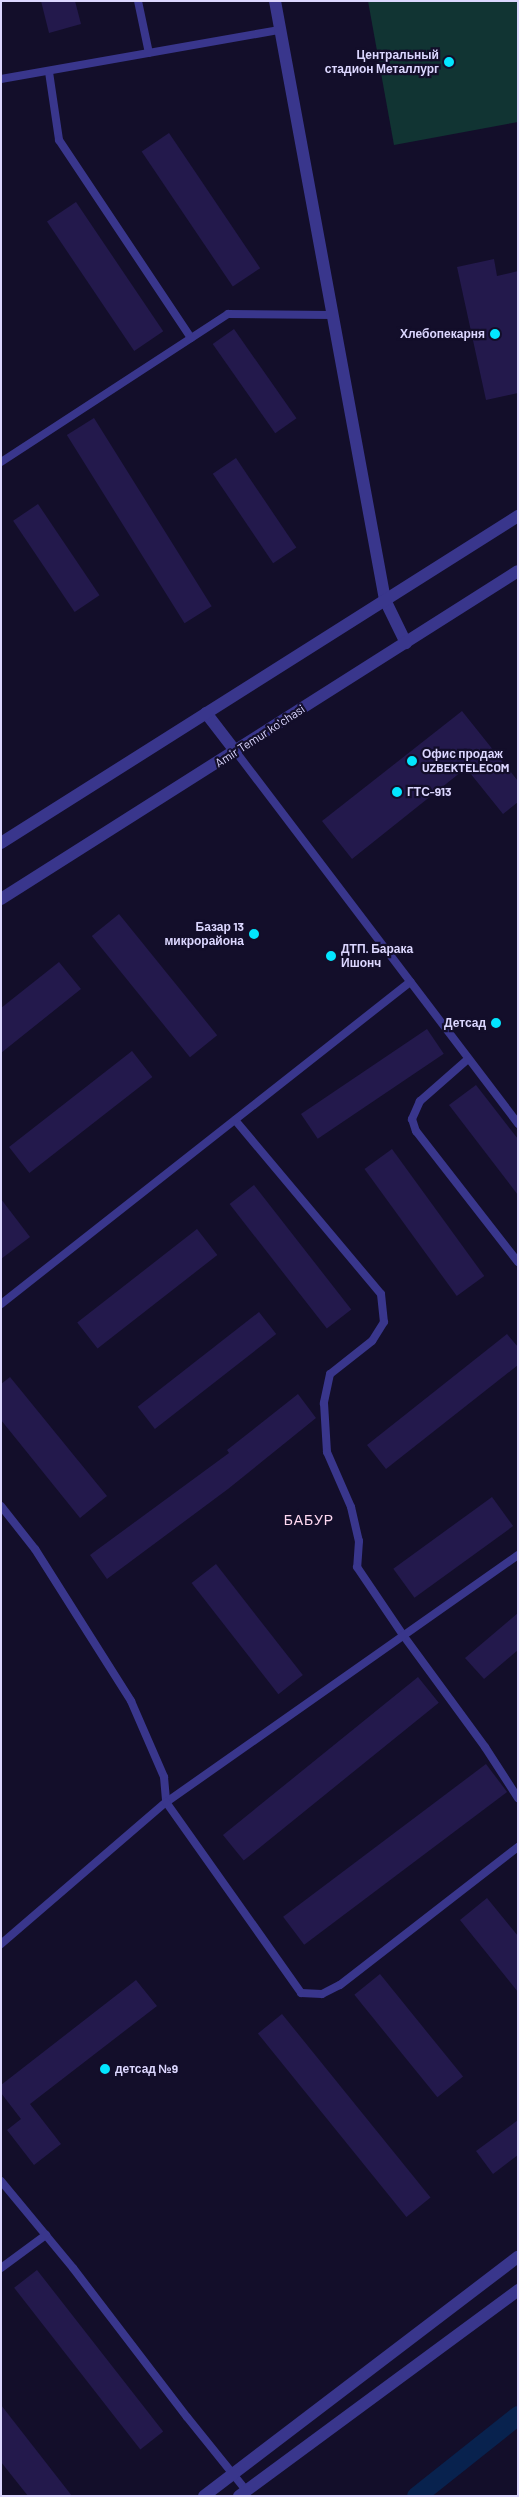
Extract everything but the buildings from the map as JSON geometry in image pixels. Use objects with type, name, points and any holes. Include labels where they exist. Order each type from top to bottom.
[{"type":"street","points":[[275,1],[385,600],[406,643]]},
{"type":"street","points":[[1,843],[518,516]]},
{"type":"street","name":"Amir Temur koʻchasi","points":[[1,899],[236,752],[518,571]]},
{"type":"street","points":[[206,713],[236,752]]},
{"type":"street","points":[[204,2496],[518,2257]]},
{"type":"street","points":[[243,2493],[518,2290]]},
{"type":"lane","points":[[138,1],[149,53]]},
{"type":"lane","points":[[1,79],[280,30]]},
{"type":"lane","points":[[48,72],[59,140],[191,338]]},
{"type":"lane","points":[[1,462],[228,314],[332,315]]},
{"type":"lane","points":[[236,752],[518,1124]]},
{"type":"lane","points":[[1,1304],[410,982]]},
{"type":"lane","points":[[468,1059],[420,1101],[412,1118],[416,1131],[518,1262]]},
{"type":"lane","points":[[235,1120],[381,1294],[384,1322],[372,1341],[330,1374],[324,1403],[327,1452],[351,1507],[359,1541],[357,1567],[403,1635],[486,1747],[518,1798]]},
{"type":"lane","points":[[1,1506],[35,1550],[131,1701],[164,1776],[166,1802],[301,1993],[322,1994],[340,1985],[518,1847]]},
{"type":"lane","points":[[1,1944],[166,1802],[518,1555]]},
{"type":"lane","points":[[1,2181],[234,2473],[243,2493]]},
{"type":"lane","points":[[1,2268],[46,2235]]},
{"type":"green space","name":"Центральный стадион Металлург","points":[[368,1],[518,1],[518,122],[394,145]]},
{"type":"waterway","points":[[416,2496],[518,2415]]},
{"type":"place","name":"Центральный стадион Металлург","points":[[449,62]]},
{"type":"place","name":"Хлебопекарня","points":[[495,334]]},
{"type":"place","name":"Офис продаж UZBEKTELECOM","points":[[412,761]]},
{"type":"place","name":"ГТС-913","points":[[397,792]]},
{"type":"place","name":"Базар 13 микрорайона","points":[[254,934]]},
{"type":"place","name":"ДТП. Барака Ишонч","points":[[331,956]]},
{"type":"place","name":"Детсад","points":[[496,1023]]},
{"type":"place","name":"детсад №9","points":[[105,2069]]},
{"type":"district","name":"БАБУР","points":[[309,1520]]}]
